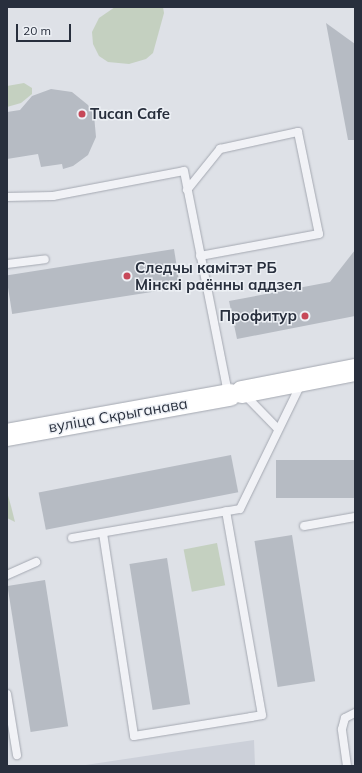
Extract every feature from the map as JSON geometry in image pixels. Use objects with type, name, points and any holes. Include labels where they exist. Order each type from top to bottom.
[{"type":"street","name":"вуліца Скрыганава","points":[[7,435],[355,370]]},
{"type":"lane","points":[[187,190],[220,149],[298,132],[319,234],[200,256]]},
{"type":"lane","points":[[7,197],[53,196],[184,171],[200,256],[235,393],[278,429]]},
{"type":"lane","points":[[7,264],[45,259]]},
{"type":"lane","points":[[72,538],[240,509],[303,380]]},
{"type":"lane","points":[[103,533],[134,736],[251,718],[262,716],[226,511]]},
{"type":"lane","points":[[304,526],[355,517]]},
{"type":"lane","points":[[7,575],[36,562]]},
{"type":"lane","points":[[7,694],[17,755]]},
{"type":"lane","points":[[347,766],[342,728],[345,718],[355,713]]},
{"type":"shaded area","points":[[254,740],[255,766],[79,766],[192,749]]},
{"type":"green space","points":[[115,7],[163,7],[164,13],[153,53],[146,59],[129,64],[108,62],[99,56],[93,44],[92,32],[99,18]]},
{"type":"green space","points":[[24,83],[32,88],[32,94],[21,103],[7,107],[7,86]]},
{"type":"green space","points":[[7,492],[11,506],[15,522],[7,518]]},
{"type":"green space","points":[[217,543],[225,585],[192,592],[184,549]]},
{"type":"building","points":[[326,23],[355,44],[355,140],[348,140]]},
{"type":"building","points":[[51,89],[72,92],[88,105],[94,115],[96,137],[88,155],[73,166],[63,169],[62,164],[41,167],[38,154],[7,159],[7,112],[20,110],[32,96]]},
{"type":"building","points":[[174,249],[180,288],[12,314],[7,275]]},
{"type":"building","points":[[355,250],[355,316],[237,339],[229,301],[330,282]]},
{"type":"building","points":[[231,455],[238,492],[46,530],[39,492]]},
{"type":"building","points":[[276,460],[355,460],[355,498],[276,498]]},
{"type":"building","points":[[292,535],[315,681],[278,687],[254,541]]},
{"type":"building","points":[[167,558],[190,704],[153,710],[129,564]]},
{"type":"building","points":[[45,580],[68,726],[31,732],[7,586]]},
{"type":"place","name":"Tucan Cafe","points":[[82,114]]},
{"type":"place","name":"Следчы камітэт РБ Мінскі раённы аддзел","points":[[127,276]]},
{"type":"place","name":"Профитур","points":[[305,316]]}]
